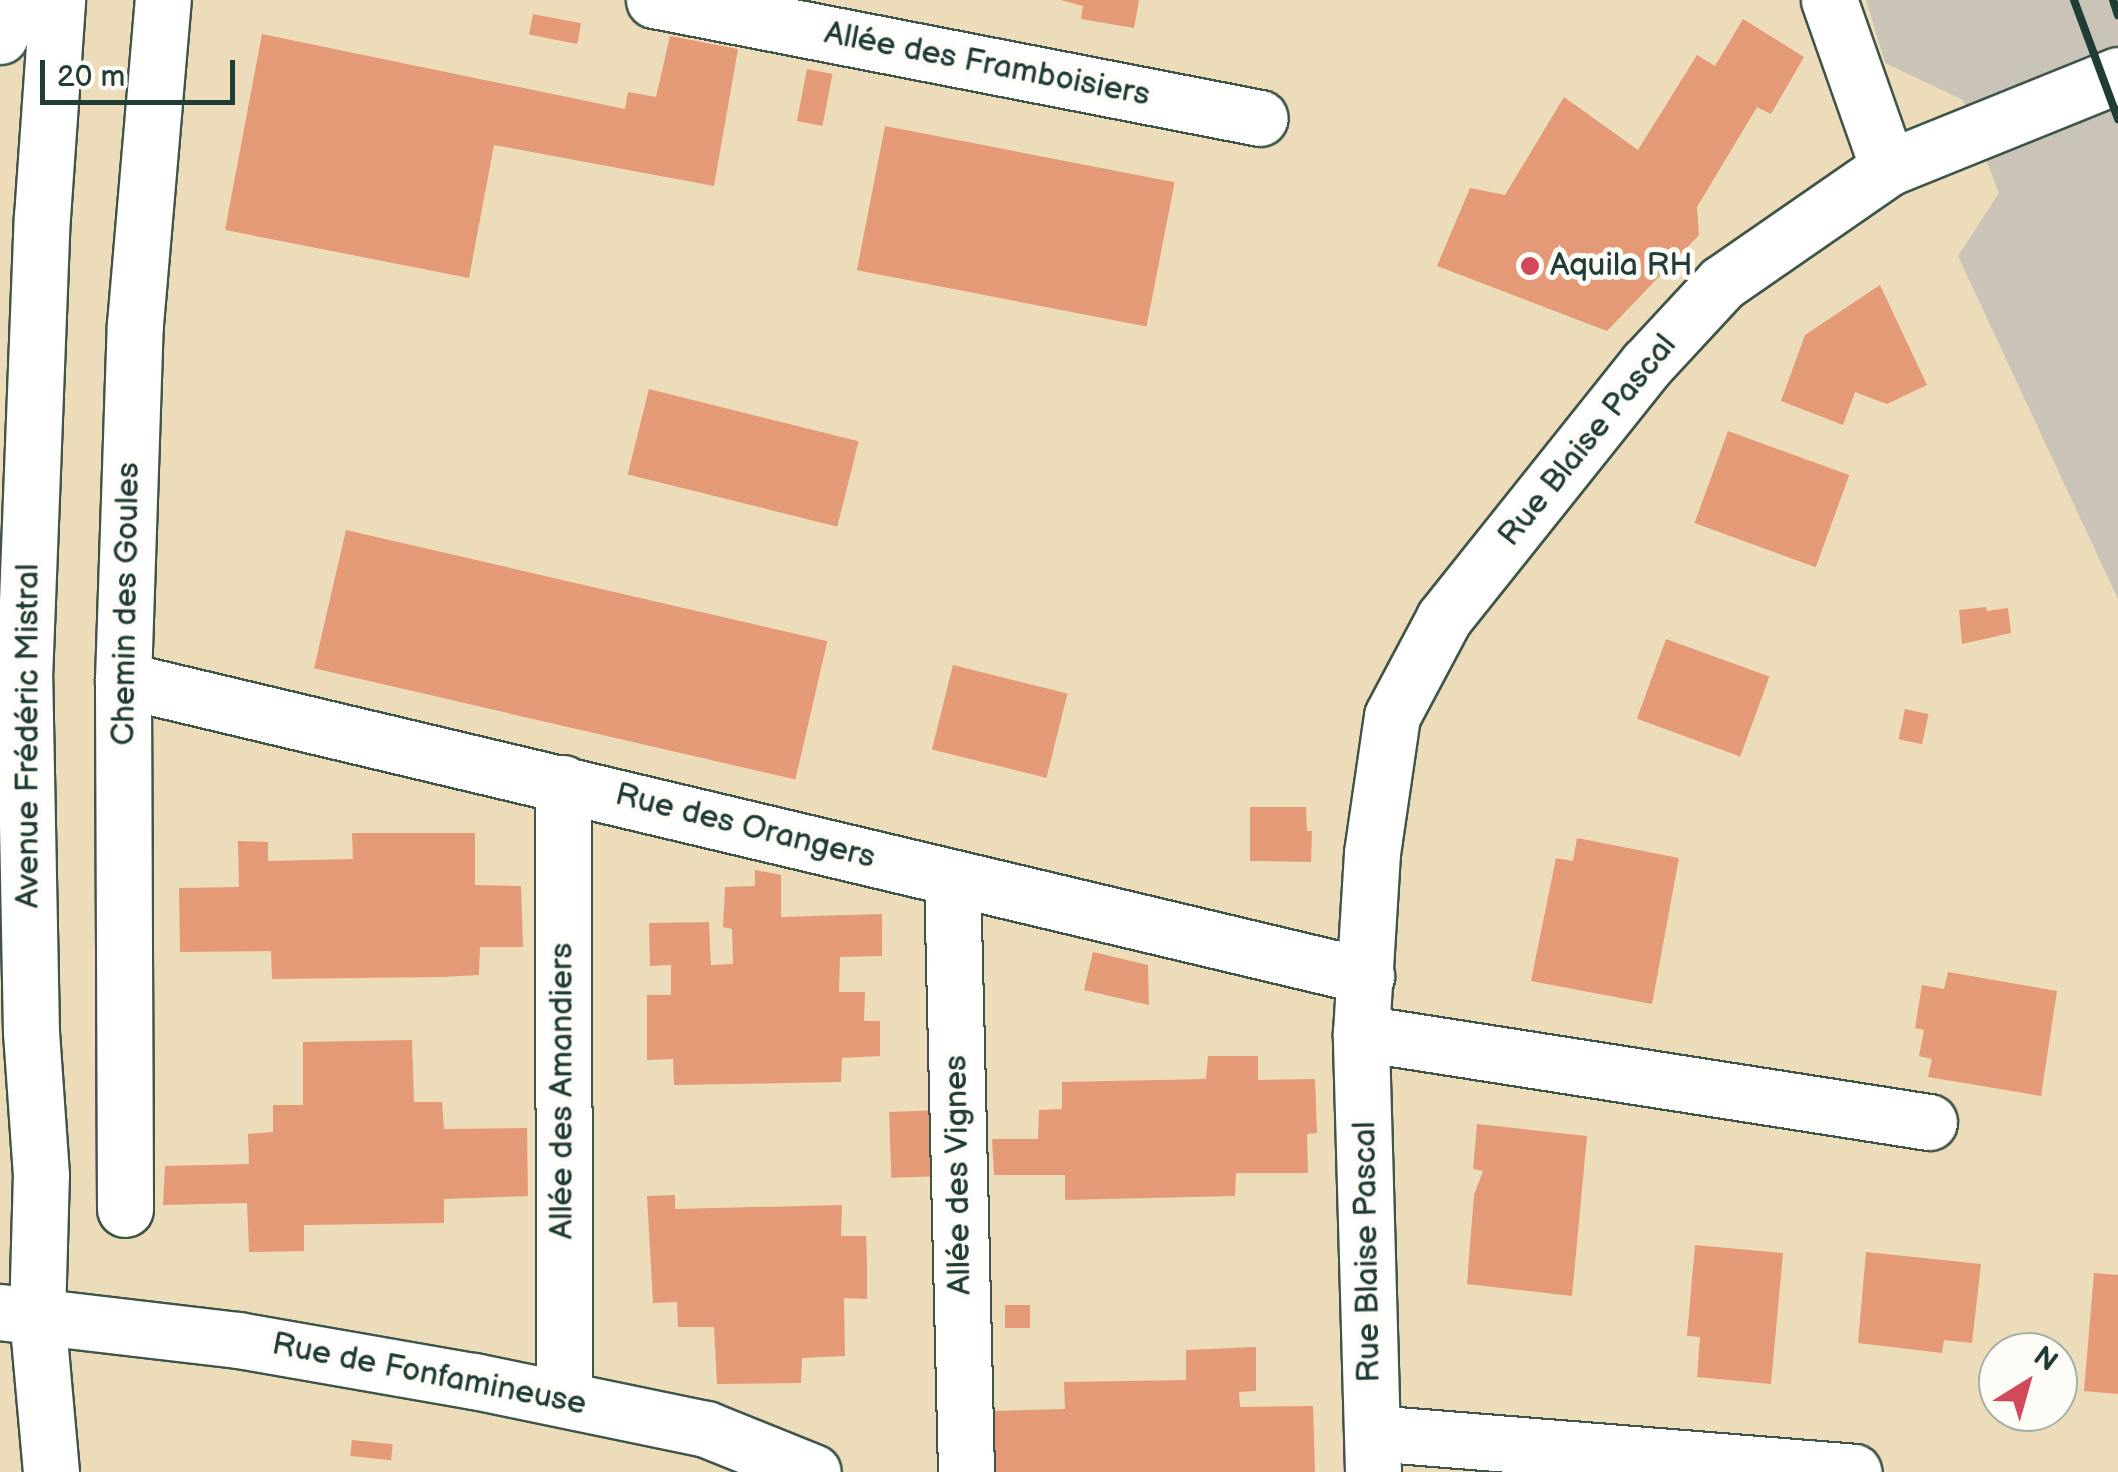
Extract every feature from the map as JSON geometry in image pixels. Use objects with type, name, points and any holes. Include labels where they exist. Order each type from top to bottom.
[{"type":"street","points":[[0,36],[10,0]]},
{"type":"street","name":"Avenue Frédéric Mistral","points":[[51,1472],[18,1314],[42,1175],[30,1032],[24,679],[42,217],[58,0]]},
{"type":"street","name":"Chemin des Goules","points":[[125,1209],[123,680],[134,324],[163,0]]},
{"type":"street","name":"Allée des Framboisiers","points":[[654,0],[1260,118]]},
{"type":"street","points":[[1829,0],[1888,168]]},
{"type":"street","name":"Rue Blaise Pascal","points":[[1373,1452],[1361,1033],[1372,853],[1392,716],[1444,618],[1647,364],[1722,283],[1888,168],[2118,75]]},
{"type":"street","name":"Rue des Orangers","points":[[123,680],[1366,976]]},
{"type":"street","name":"Allée des Amandiers","points":[[563,783],[564,1400]]},
{"type":"street","name":"Allée des Vignes","points":[[952,878],[966,1472]]},
{"type":"street","points":[[1361,1033],[1929,1122]]},
{"type":"street","name":"Rue de Fonfamineuse","points":[[18,1314],[238,1340],[564,1400],[707,1450],[812,1472]]},
{"type":"street","points":[[1373,1452],[1853,1472]]},
{"type":"shaded area","points":[[1866,0],[2118,0],[2118,599],[1958,256],[1999,193],[1963,100],[1885,63]]},
{"type":"building","points":[[1061,0],[1139,0],[1134,28],[1081,19],[1083,6]]},
{"type":"building","points":[[533,14],[581,23],[577,44],[529,35]]},
{"type":"building","points":[[1743,19],[1804,57],[1771,114],[1757,107],[1697,207],[1699,235],[1607,331],[1437,266],[1470,188],[1505,195],[1564,97],[1638,150],[1697,55],[1715,66]]},
{"type":"building","points":[[262,34],[625,109],[628,92],[656,97],[670,36],[738,49],[714,186],[494,145],[469,278],[225,230]]},
{"type":"building","points":[[807,69],[833,74],[822,126],[797,121]]},
{"type":"building","points":[[885,126],[1175,182],[1147,327],[857,270]]},
{"type":"building","points":[[1880,285],[1927,385],[1887,404],[1855,392],[1843,425],[1781,401],[1805,335]]},
{"type":"building","points":[[649,389],[859,441],[837,527],[628,474]]},
{"type":"building","points":[[1728,431],[1849,475],[1816,567],[1694,523]]},
{"type":"building","points":[[346,530],[827,641],[795,779],[314,668]]},
{"type":"building","points":[[1986,607],[1987,611],[2008,608],[2011,633],[1962,644],[1959,610]]},
{"type":"building","points":[[1666,639],[1769,677],[1740,756],[1637,719]]},
{"type":"building","points":[[953,665],[1067,694],[1046,778],[932,749]]},
{"type":"building","points":[[1905,709],[1928,714],[1922,744],[1899,739]]},
{"type":"building","points":[[1250,807],[1306,807],[1307,831],[1312,831],[1311,862],[1250,861]]},
{"type":"building","points":[[352,833],[475,833],[475,885],[521,886],[523,947],[480,947],[479,975],[441,977],[272,979],[271,951],[180,952],[179,888],[239,887],[238,841],[268,842],[268,861],[353,859]]},
{"type":"building","points":[[1577,838],[1679,858],[1652,1004],[1531,981],[1556,858],[1573,861]]},
{"type":"building","points":[[755,870],[781,875],[781,917],[882,914],[882,956],[840,957],[839,992],[865,992],[864,1021],[880,1021],[880,1056],[842,1058],[841,1082],[674,1085],[673,1059],[647,1060],[647,995],[671,995],[671,965],[650,966],[649,923],[709,922],[711,965],[733,964],[732,929],[723,927],[725,887],[755,886]]},
{"type":"building","points":[[1093,952],[1148,965],[1149,1005],[1084,990]]},
{"type":"building","points":[[1948,972],[2057,991],[2041,1096],[1928,1077],[1932,1059],[1919,1056],[1924,1030],[1915,1028],[1922,985],[1944,989]]},
{"type":"building","points":[[412,1040],[414,1102],[442,1102],[444,1129],[527,1128],[528,1196],[444,1199],[444,1223],[304,1225],[304,1251],[249,1252],[247,1203],[163,1205],[165,1166],[249,1164],[248,1134],[273,1132],[273,1105],[303,1105],[303,1042]]},
{"type":"building","points":[[1208,1056],[1258,1056],[1258,1080],[1315,1079],[1317,1133],[1307,1134],[1308,1173],[1236,1173],[1235,1196],[1065,1200],[1065,1175],[994,1175],[992,1139],[1038,1139],[1039,1110],[1062,1109],[1062,1082],[1206,1079]]},
{"type":"building","points":[[943,1110],[945,1176],[891,1178],[889,1112]]},
{"type":"building","points":[[1477,1124],[1587,1136],[1572,1296],[1467,1284],[1474,1195],[1483,1171],[1473,1169]]},
{"type":"building","points":[[675,1195],[675,1209],[842,1205],[841,1236],[866,1236],[867,1262],[867,1299],[844,1298],[845,1356],[802,1358],[801,1383],[717,1384],[714,1327],[678,1327],[677,1302],[653,1303],[647,1196]]},
{"type":"building","points":[[1695,1245],[1783,1253],[1771,1384],[1697,1377],[1700,1337],[1687,1336]]},
{"type":"building","points":[[1866,1252],[1981,1264],[1972,1343],[1944,1340],[1942,1353],[1858,1343]]},
{"type":"building","points":[[2094,1273],[2118,1275],[2118,1394],[2084,1391]]},
{"type":"building","points":[[1005,1305],[1030,1305],[1030,1328],[1005,1328]]},
{"type":"building","points":[[1256,1347],[1256,1391],[1239,1392],[1240,1407],[1313,1406],[1315,1472],[994,1472],[991,1411],[1065,1409],[1064,1382],[1186,1380],[1186,1350]]},
{"type":"building","points":[[352,1440],[393,1444],[391,1460],[350,1456]]},
{"type":"railway","points":[[2074,0],[2118,119]]},
{"type":"railway","points":[[2113,0],[2118,15]]},
{"type":"place","name":"Aquila RH","points":[[1530,266]]}]
